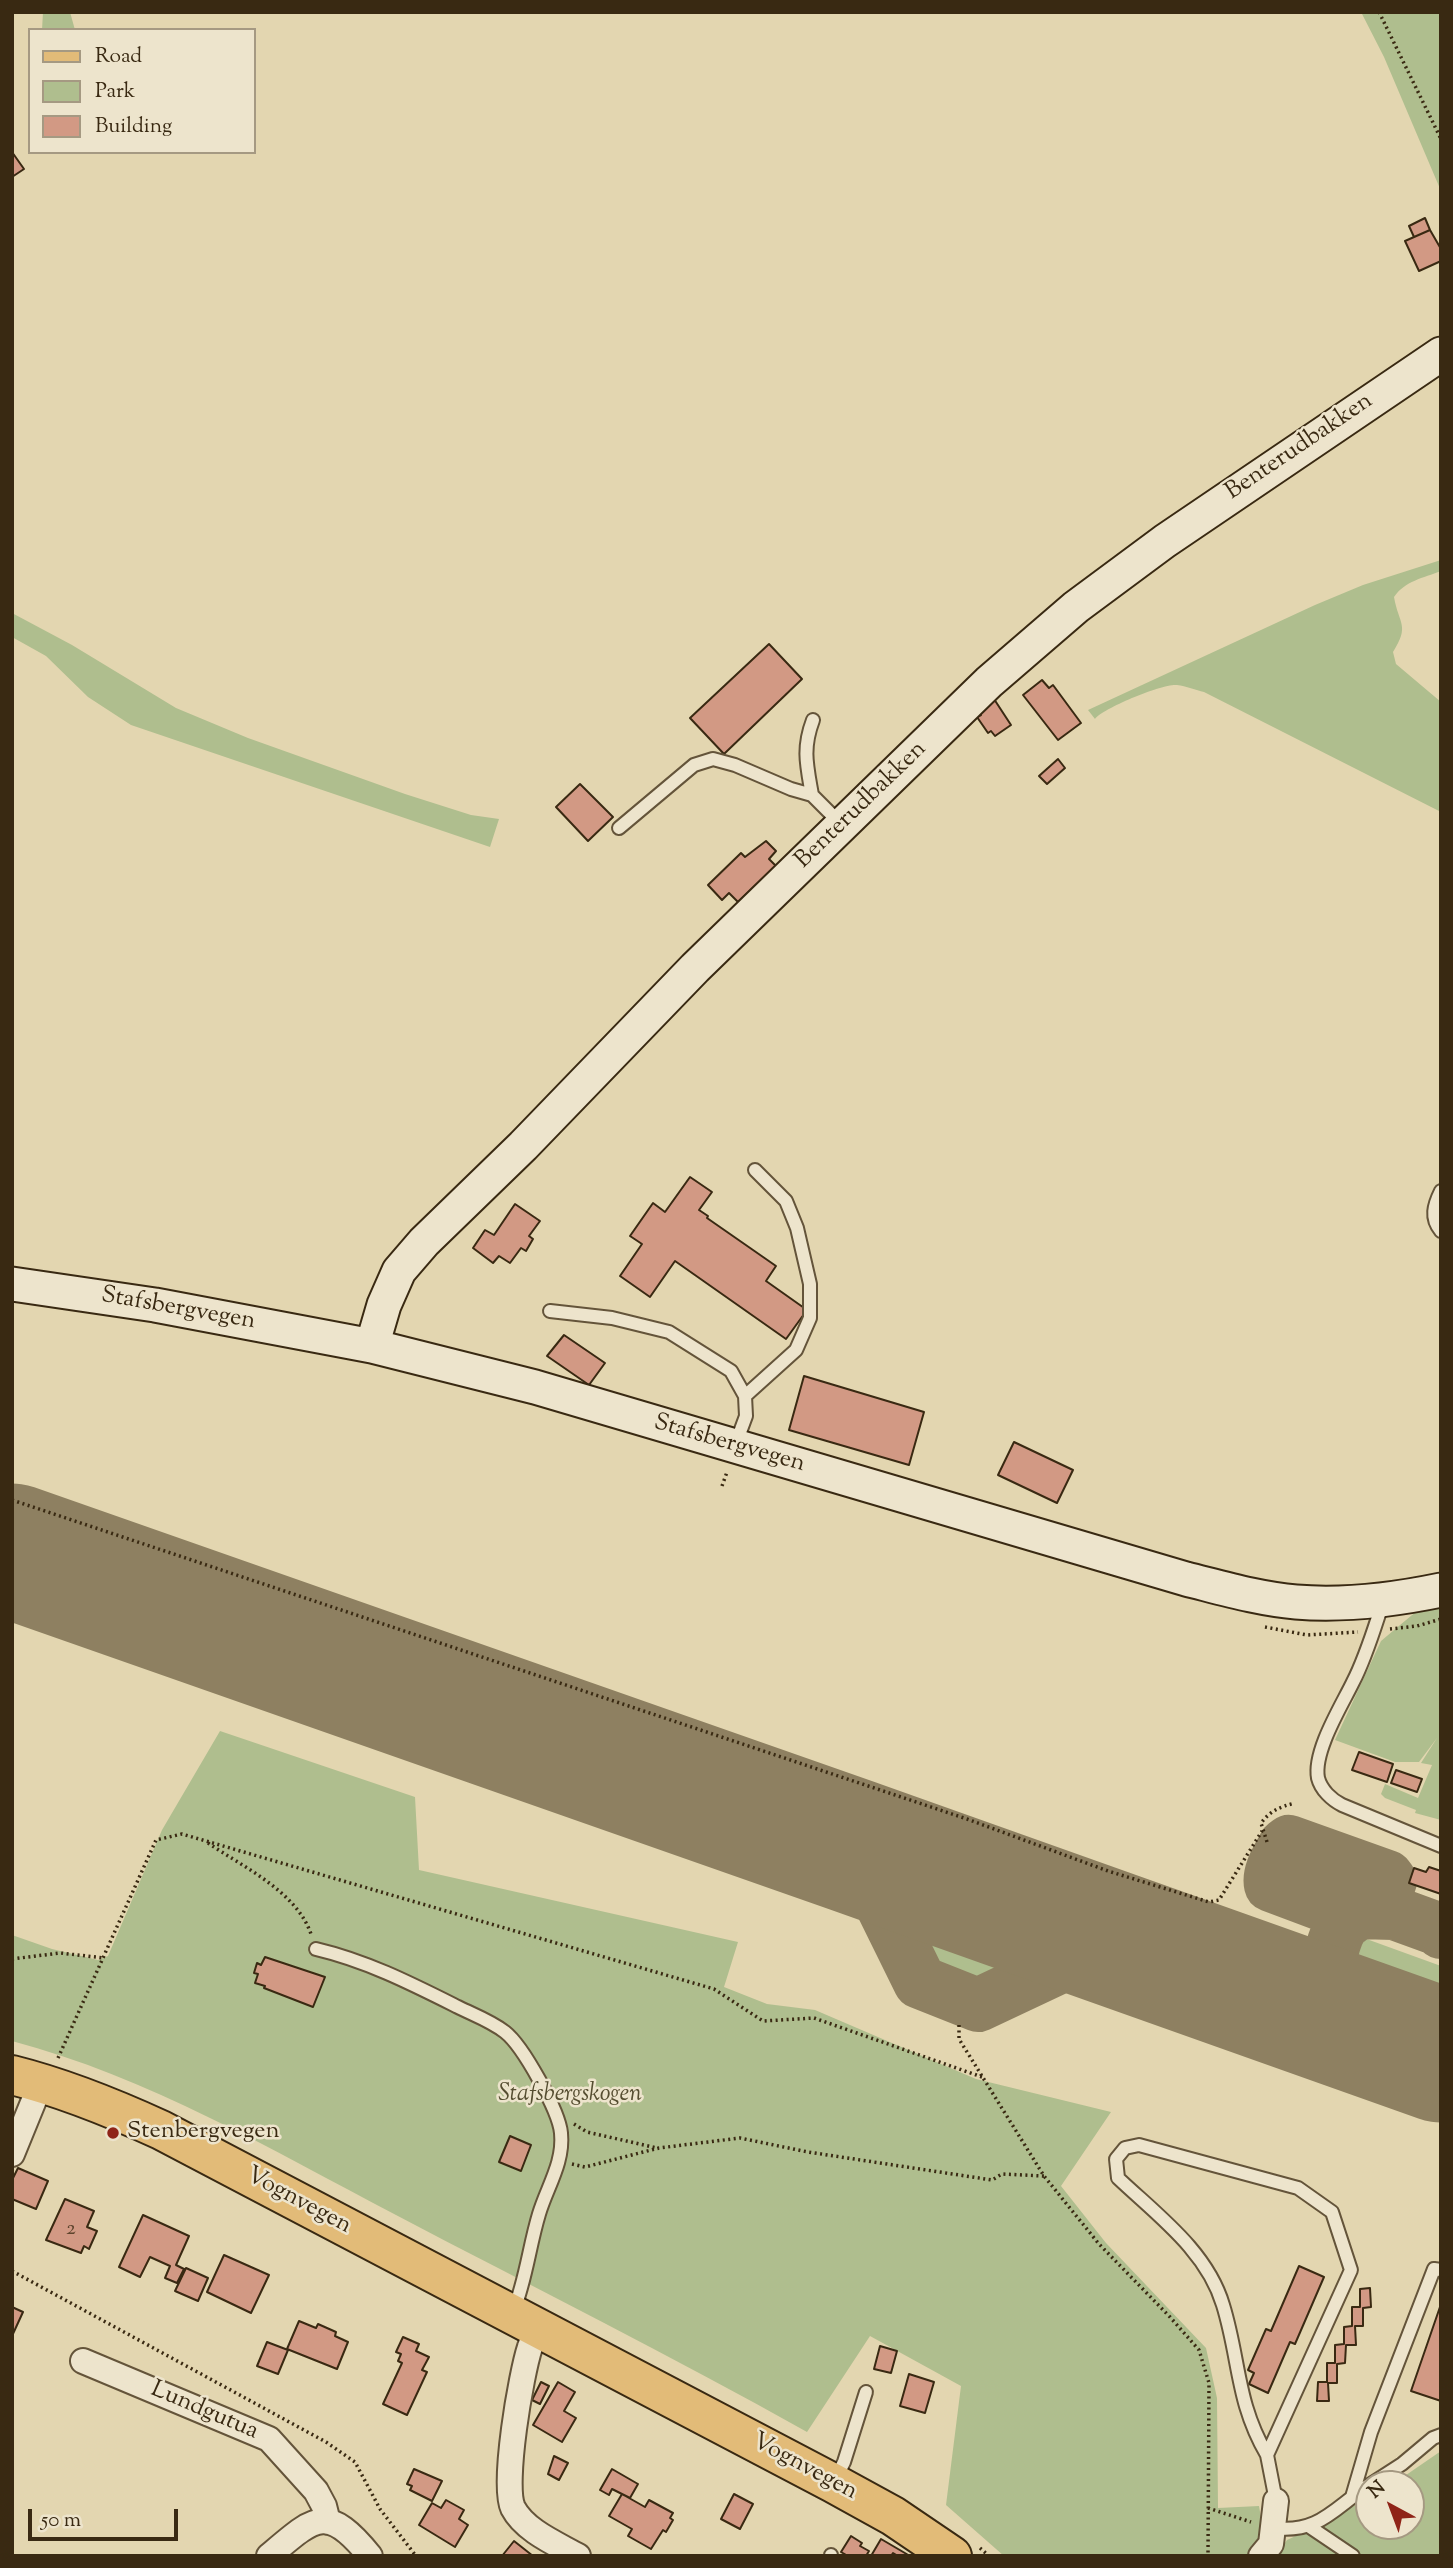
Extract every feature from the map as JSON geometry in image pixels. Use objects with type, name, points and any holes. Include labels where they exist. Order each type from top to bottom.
[{"type":"main road","name":"Benterudbakken","points":[[372,1346],[384,1305],[400,1271],[424,1242],[523,1146],[695,968],[989,682],[1076,607],[1165,541],[1441,354]]},
{"type":"main road","name":"Stafsbergvegen","points":[[12,1284],[155,1305],[372,1346],[536,1387],[1244,1594],[1296,1602],[1383,1601],[1441,1590]]},
{"type":"main road","name":"Vognvegen","points":[[37,2073],[161,2130],[833,2483],[893,2516],[952,2556]]},
{"type":"street","points":[[12,2154],[37,2073]]},
{"type":"street","points":[[526,2321],[530,2346],[520,2390],[510,2474],[510,2500],[522,2521],[578,2556]]},
{"type":"street","name":"Lundgutua","points":[[83,2361],[269,2439],[316,2491],[328,2522]]},
{"type":"street","points":[[1261,2556],[1271,2544],[1276,2501]]},
{"type":"street","points":[[269,2556],[306,2526],[328,2522],[346,2529],[370,2556]]},
{"type":"lane","points":[[812,795],[805,740],[813,720]]},
{"type":"lane","points":[[619,828],[694,765],[713,759],[755,772],[791,789],[812,795],[842,826]]},
{"type":"lane","points":[[746,1396],[796,1350],[810,1318],[810,1284],[797,1228],[786,1200],[755,1170]]},
{"type":"lane","points":[[1441,1191],[1433,1213],[1435,1224],[1441,1231]]},
{"type":"lane","points":[[550,1311],[612,1318],[669,1332],[731,1371],[746,1396],[746,1416],[734,1447]]},
{"type":"lane","points":[[1383,1601],[1358,1671],[1331,1725],[1319,1763],[1318,1778],[1329,1798],[1441,1846]]},
{"type":"lane","points":[[316,1949],[362,1962],[405,1980],[501,2029],[517,2045],[559,2119],[562,2136],[560,2161],[539,2214],[522,2292],[526,2321]]},
{"type":"lane","points":[[1267,2455],[1351,2270],[1332,2212],[1298,2188],[1139,2145],[1125,2148],[1116,2159],[1118,2178],[1197,2254],[1223,2304],[1240,2389],[1253,2430],[1267,2455],[1276,2501]]},
{"type":"lane","points":[[1352,2497],[1379,2411],[1434,2269],[1441,2270]]},
{"type":"lane","points":[[833,2483],[844,2462],[866,2392]]},
{"type":"lane","points":[[1393,2470],[1433,2438],[1441,2435]]},
{"type":"lane","points":[[1273,2528],[1291,2530],[1310,2527],[1330,2516],[1355,2495]]},
{"type":"lane","points":[[1310,2527],[1353,2556]]},
{"type":"path","points":[[1379,12],[1441,139]]},
{"type":"path","points":[[12,1500],[967,1819],[1108,1871],[1209,1902],[1219,1900],[1262,1831]]},
{"type":"path","points":[[1267,1842],[1261,1823],[1268,1813],[1295,1803]]},
{"type":"path","points":[[37,2073],[104,1958],[156,1840],[182,1834],[714,1989],[763,2021],[814,2018],[982,2077]]},
{"type":"path","points":[[204,1840],[287,1898],[308,1925],[316,1949]]},
{"type":"path","points":[[12,1959],[60,1953],[104,1958]]},
{"type":"path","points":[[959,2025],[959,2039],[1044,2176],[1099,2244],[1199,2350],[1209,2383],[1208,2556]]},
{"type":"path","points":[[559,2119],[565,2119],[587,2132],[659,2148]]},
{"type":"path","points":[[560,2161],[585,2167],[659,2148],[740,2138],[808,2152],[992,2180],[1002,2174],[1044,2176]]},
{"type":"path","points":[[1208,2508],[1273,2528]]},
{"type":"green space","points":[[43,12],[70,12],[74,28],[42,28]]},
{"type":"green space","points":[[1361,12],[1441,12],[1441,191],[1384,57]]},
{"type":"green space","points":[[1441,560],[1441,571],[1409,584],[1394,597],[1402,630],[1393,652],[1396,664],[1441,702],[1441,812],[1204,692],[1191,688],[1170,685],[1147,692],[1121,703],[1095,719],[1088,710],[1315,605],[1363,585]]},
{"type":"green space","points":[[12,613],[72,645],[176,708],[248,738],[405,794],[471,815],[499,819],[490,847],[131,725],[88,697],[46,656],[12,637]]},
{"type":"green space","points":[[1441,1604],[1441,1820],[1415,1813],[1416,1810],[1381,1794],[1385,1784],[1418,1798],[1432,1765],[1421,1763],[1437,1738],[1419,1762],[1395,1762],[1335,1740],[1381,1641],[1418,1610]]},
{"type":"green space","name":"Stafsbergskogen","points":[[220,1731],[415,1797],[419,1870],[738,1942],[724,1987],[767,2004],[815,2010],[976,2079],[1111,2112],[1061,2186],[1106,2243],[1206,2348],[1217,2398],[1218,2508],[1259,2506],[1260,2532],[1249,2556],[1004,2556],[946,2505],[961,2386],[870,2336],[807,2432],[654,2349],[208,2117],[112,2074],[12,2041],[12,1935],[52,1949],[98,1960],[108,1956],[162,1830]]},
{"type":"green space","points":[[874,1868],[1084,1944],[987,1991],[923,1967]]},
{"type":"green space","points":[[1361,1937],[1441,1966],[1441,2038],[1338,2002]]},
{"type":"green space","points":[[1441,2451],[1441,2556],[1276,2556],[1287,2540],[1355,2506],[1355,2540],[1425,2540],[1425,2470],[1413,2470]]},
{"type":"building","points":[[12,152],[24,169],[12,177]]},
{"type":"building","points":[[1425,218],[1430,230],[1414,237],[1409,226]]},
{"type":"building","points":[[1430,230],[1441,249],[1441,261],[1419,271],[1405,241]]},
{"type":"building","points":[[769,644],[802,679],[724,754],[690,718]]},
{"type":"building","points":[[1042,680],[1049,688],[1053,685],[1081,723],[1058,740],[1023,695]]},
{"type":"building","points":[[994,699],[1011,725],[995,736],[991,731],[988,733],[977,717],[981,715],[978,710]]},
{"type":"building","points":[[1058,759],[1065,768],[1047,784],[1039,776]]},
{"type":"building","points":[[580,784],[613,817],[588,841],[556,807]]},
{"type":"building","points":[[766,841],[776,851],[769,859],[776,866],[738,902],[729,893],[722,900],[708,885],[741,853],[745,857]]},
{"type":"building","points":[[690,1177],[712,1192],[699,1210],[776,1266],[766,1281],[807,1310],[786,1339],[675,1261],[650,1297],[620,1276],[642,1244],[630,1236],[653,1203],[665,1212]]},
{"type":"building","points":[[515,1204],[540,1221],[529,1236],[533,1239],[526,1251],[521,1248],[510,1263],[499,1256],[493,1263],[473,1248],[485,1230],[494,1235]]},
{"type":"building","points":[[564,1335],[605,1363],[589,1385],[547,1356]]},
{"type":"building","points":[[804,1376],[924,1412],[909,1465],[789,1430]]},
{"type":"building","points":[[1014,1442],[1073,1470],[1057,1503],[998,1475]]},
{"type":"building","points":[[1359,1752],[1393,1764],[1387,1782],[1352,1770]]},
{"type":"building","points":[[1396,1770],[1422,1779],[1417,1792],[1391,1783]]},
{"type":"building","points":[[1429,1867],[1441,1871],[1441,1894],[1409,1883],[1414,1868],[1426,1872]]},
{"type":"building","points":[[265,1957],[325,1977],[313,2007],[255,1983],[257,1963],[261,1965]]},
{"type":"building","points":[[510,2136],[531,2145],[521,2171],[499,2162]]},
{"type":"building","points":[[18,2168],[48,2181],[36,2209],[12,2199],[12,2180]]},
{"type":"building","points":[[65,2199],[94,2211],[87,2227],[97,2231],[89,2249],[84,2246],[81,2253],[46,2240]]},
{"type":"building","points":[[143,2215],[189,2236],[176,2265],[184,2269],[177,2283],[165,2278],[170,2266],[150,2257],[140,2277],[119,2267]]},
{"type":"building","points":[[224,2255],[269,2275],[251,2313],[207,2292]]},
{"type":"building","points":[[1299,2266],[1324,2277],[1295,2344],[1290,2342],[1268,2393],[1249,2384],[1254,2373],[1248,2370],[1266,2329],[1271,2331]]},
{"type":"building","points":[[186,2268],[208,2278],[198,2301],[175,2291]]},
{"type":"building","points":[[1370,2288],[1371,2307],[1363,2308],[1363,2326],[1355,2326],[1356,2345],[1346,2345],[1345,2363],[1337,2364],[1337,2383],[1328,2383],[1329,2401],[1317,2401],[1318,2382],[1327,2382],[1327,2363],[1335,2363],[1335,2345],[1344,2344],[1344,2327],[1352,2326],[1352,2307],[1360,2307],[1360,2289]]},
{"type":"building","points":[[1441,2304],[1441,2401],[1411,2391]]},
{"type":"building","points":[[12,2307],[23,2312],[12,2336]]},
{"type":"building","points":[[299,2321],[316,2328],[318,2324],[336,2332],[335,2336],[348,2342],[337,2369],[287,2349]]},
{"type":"building","points":[[403,2337],[419,2344],[416,2351],[429,2357],[422,2370],[427,2372],[407,2415],[383,2404],[402,2363],[398,2361],[401,2354],[396,2352]]},
{"type":"building","points":[[267,2342],[288,2350],[278,2374],[257,2366]]},
{"type":"building","points":[[880,2346],[897,2351],[891,2373],[874,2369]]},
{"type":"building","points":[[909,2374],[934,2382],[925,2413],[900,2406]]},
{"type":"building","points":[[541,2382],[549,2386],[540,2404],[532,2400]]},
{"type":"building","points":[[558,2382],[575,2392],[564,2411],[576,2418],[562,2442],[533,2425]]},
{"type":"building","points":[[554,2456],[568,2463],[559,2480],[548,2474]]},
{"type":"building","points":[[414,2469],[442,2481],[432,2501],[410,2490],[412,2486],[407,2484]]},
{"type":"building","points":[[612,2469],[638,2484],[630,2498],[612,2489],[609,2495],[600,2490]]},
{"type":"building","points":[[622,2494],[645,2507],[649,2500],[673,2513],[670,2518],[673,2520],[666,2532],[663,2530],[651,2549],[628,2536],[632,2529],[609,2516]]},
{"type":"building","points":[[734,2494],[753,2504],[740,2529],[721,2519]]},
{"type":"building","points":[[446,2500],[464,2510],[459,2519],[468,2525],[455,2547],[419,2525],[432,2503],[441,2508]]},
{"type":"building","points":[[851,2536],[869,2551],[866,2556],[848,2556],[841,2552]]},
{"type":"building","points":[[881,2539],[910,2556],[893,2553],[891,2556],[871,2556]]},
{"type":"building","points":[[514,2541],[533,2556],[502,2556]]},
{"type":"taxiway","points":[[1341,1927],[1341,1914],[1335,1909],[1271,1885],[1273,1870],[1285,1845],[1289,1842],[1387,1877],[1390,1881],[1385,1894]]},
{"type":"taxiway","points":[[853,1846],[920,1982],[978,2005],[1116,1940]]},
{"type":"taxiway","points":[[1300,2006],[1318,1993],[1336,1937],[1344,1923],[1358,1912],[1394,1913],[1441,1932]]},
{"type":"runway","points":[[12,1551],[1441,2055]]},
{"type":"place","name":"Stenbergvegen","points":[[113,2133]]}]
